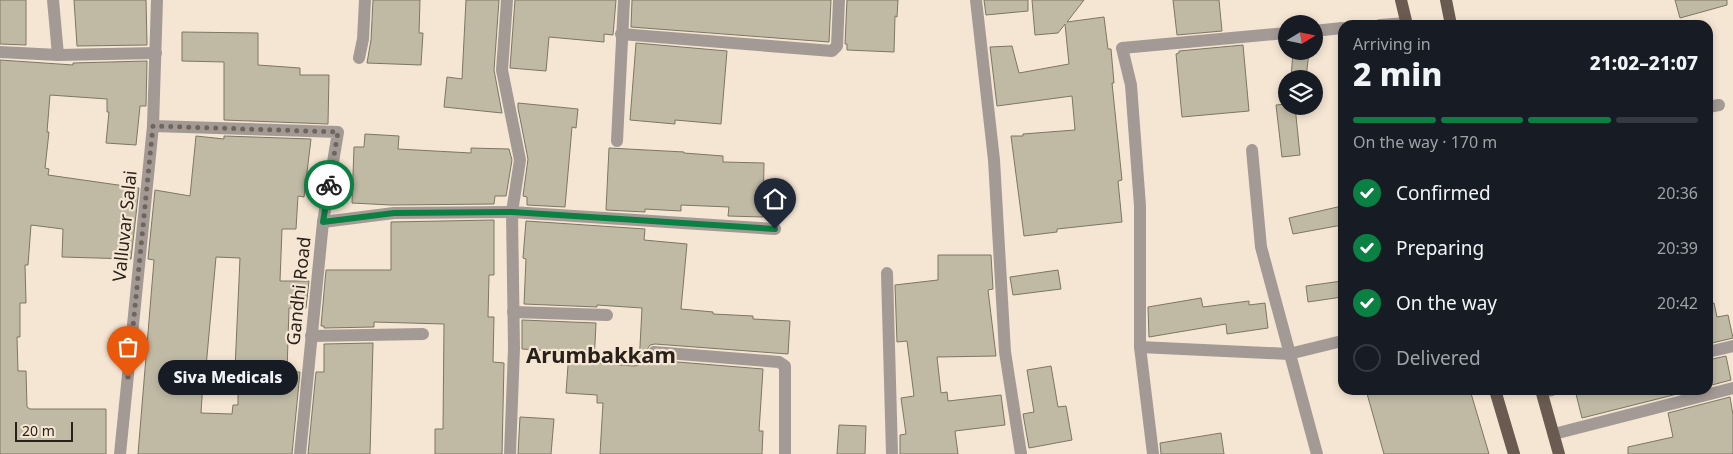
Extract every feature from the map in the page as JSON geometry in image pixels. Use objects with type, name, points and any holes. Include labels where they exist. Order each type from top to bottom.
[{"type":"main road","points":[[1401,0],[1405,20]]},
{"type":"main road","points":[[1446,0],[1450,20]]},
{"type":"main road","points":[[1496,395],[1514,454]]},
{"type":"main road","points":[[1546,395],[1559,454]]},
{"type":"street","points":[[53,0],[58,55]]},
{"type":"street","name":"Valluvar Salai","points":[[120,454],[153,126],[158,0]]},
{"type":"street","points":[[359,58],[363,40],[365,0]]},
{"type":"street","points":[[506,0],[502,70],[520,160],[512,212],[514,348],[510,454]]},
{"type":"street","points":[[617,141],[624,0]]},
{"type":"street","points":[[621,34],[832,50],[837,46],[839,0]]},
{"type":"street","points":[[976,0],[994,160],[1005,352],[1021,454]]},
{"type":"street","points":[[1323,30],[1338,28]]},
{"type":"street","points":[[1153,454],[1140,347],[1140,206],[1131,85],[1122,48],[1278,35]]},
{"type":"street","points":[[0,52],[58,55],[156,53]]},
{"type":"street","name":"Gandhi Road","points":[[153,126],[338,132],[323,222],[300,454]]},
{"type":"street","points":[[1252,150],[1261,247],[1317,454]]},
{"type":"street","points":[[323,222],[394,213],[512,212],[775,229]]},
{"type":"street","points":[[887,272],[892,454]]},
{"type":"street","points":[[514,312],[607,315]]},
{"type":"street","points":[[311,336],[423,334]]},
{"type":"street","points":[[1140,347],[1289,354],[1338,342]]},
{"type":"street","points":[[1713,351],[1733,346]]},
{"type":"street","points":[[654,352],[779,362],[782,364],[785,370],[784,454]]},
{"type":"street","points":[[1713,393],[1733,388]]},
{"type":"street","points":[[1554,434],[1706,395]]},
{"type":"building","points":[[0,0],[26,0],[26,45],[0,44]]},
{"type":"building","points":[[74,0],[146,0],[147,45],[77,46]]},
{"type":"building","points":[[373,0],[420,0],[419,33],[423,33],[421,65],[367,63],[371,40]]},
{"type":"building","points":[[466,0],[499,0],[494,70],[502,113],[444,107],[447,77],[462,79]]},
{"type":"building","points":[[515,0],[616,0],[613,35],[604,34],[604,42],[549,37],[546,71],[510,68]]},
{"type":"building","points":[[632,0],[831,0],[829,42],[631,27]]},
{"type":"building","points":[[847,0],[898,0],[897,17],[895,16],[894,52],[847,50],[847,44],[845,44]]},
{"type":"building","points":[[984,0],[1028,0],[1028,11],[986,15]]},
{"type":"building","points":[[1032,0],[1084,0],[1067,22],[1104,17],[1108,49],[1111,49],[1114,83],[1112,83],[1122,180],[1118,181],[1122,222],[1057,229],[1057,232],[1024,236],[1011,136],[1075,130],[1072,96],[997,106],[990,47],[1012,46],[1019,73],[1069,64],[1065,24],[1058,33],[1035,35]]},
{"type":"building","points":[[1173,0],[1219,0],[1222,31],[1177,35]]},
{"type":"building","points":[[1675,0],[1727,0],[1727,5],[1680,18]]},
{"type":"building","points":[[182,32],[258,33],[258,65],[300,68],[300,75],[329,75],[328,124],[224,120],[224,62],[182,61]]},
{"type":"building","points":[[636,43],[727,51],[721,124],[675,120],[675,124],[630,120]]},
{"type":"building","points":[[1243,45],[1249,111],[1182,117],[1176,54],[1179,51]]},
{"type":"building","points":[[0,60],[73,65],[73,63],[147,61],[146,106],[140,106],[136,145],[106,143],[109,112],[107,112],[107,99],[50,95],[47,132],[49,132],[45,168],[49,169],[48,175],[139,188],[131,259],[62,257],[63,229],[31,225],[28,265],[25,265],[26,303],[20,303],[20,337],[17,337],[18,371],[26,371],[27,407],[30,409],[106,409],[106,454],[0,454]]},
{"type":"building","points":[[1292,60],[1308,60],[1307,70],[1292,70]]},
{"type":"building","points":[[518,103],[578,109],[576,128],[572,127],[565,207],[527,205],[527,197],[523,196],[528,159]]},
{"type":"building","points":[[1276,105],[1278,105],[1278,115],[1296,115],[1300,155],[1282,157]]},
{"type":"building","points":[[365,134],[399,136],[398,149],[471,153],[471,148],[509,149],[512,160],[506,196],[495,196],[494,204],[391,205],[352,203],[354,147],[364,147]]},
{"type":"building","points":[[196,136],[224,139],[224,136],[311,139],[304,197],[298,196],[296,229],[282,229],[280,281],[309,281],[306,308],[289,308],[287,372],[300,372],[292,454],[138,454],[154,260],[148,259],[155,190],[190,196]],"holes":[[[216,257],[240,258],[235,369],[238,369],[238,405],[233,405],[232,414],[201,413]]]},
{"type":"building","points":[[609,148],[684,152],[723,156],[723,162],[764,163],[763,217],[728,216],[729,207],[681,205],[681,211],[645,209],[645,212],[606,210]]},
{"type":"building","points":[[1338,207],[1338,226],[1293,234],[1289,218]]},
{"type":"building","points":[[494,220],[494,275],[489,275],[488,317],[494,317],[493,362],[504,363],[502,454],[435,454],[435,429],[443,429],[444,324],[374,322],[374,327],[324,328],[324,326],[321,326],[326,270],[391,270],[391,222]]},
{"type":"building","points":[[526,221],[645,229],[644,240],[687,244],[681,309],[713,312],[713,314],[753,316],[753,319],[790,321],[788,354],[655,344],[650,345],[646,351],[647,356],[653,360],[763,369],[759,431],[763,431],[762,454],[600,454],[603,403],[597,403],[597,395],[566,393],[569,352],[522,349],[522,320],[596,323],[594,363],[634,366],[639,365],[642,308],[524,304],[526,259],[523,258]]},
{"type":"building","points":[[938,255],[991,255],[993,289],[988,290],[996,356],[937,357],[941,393],[947,392],[948,401],[1001,395],[1005,425],[955,431],[958,454],[900,454],[900,435],[906,434],[901,398],[914,396],[907,341],[897,342],[895,285],[938,280]]},
{"type":"building","points":[[1058,270],[1061,289],[1013,295],[1010,277]]},
{"type":"building","points":[[1338,282],[1338,298],[1308,302],[1306,286]]},
{"type":"building","points":[[1201,298],[1203,307],[1249,301],[1249,305],[1265,303],[1268,328],[1227,334],[1226,324],[1149,337],[1148,307]]},
{"type":"building","points":[[1713,303],[1717,317],[1728,315],[1733,338],[1713,343]]},
{"type":"building","points":[[373,343],[370,454],[308,454],[316,372],[324,372],[324,344]]},
{"type":"building","points":[[1726,356],[1731,380],[1713,385],[1713,359]]},
{"type":"building","points":[[1051,366],[1058,407],[1066,406],[1072,440],[1029,448],[1023,414],[1034,412],[1027,370]]},
{"type":"building","points":[[1367,395],[1471,395],[1489,454],[1384,454]]},
{"type":"building","points":[[1576,395],[1673,395],[1582,418]]},
{"type":"building","points":[[1730,397],[1733,415],[1733,454],[1628,454],[1628,447],[1673,437],[1668,413]]},
{"type":"building","points":[[520,417],[554,419],[551,454],[518,454]]},
{"type":"building","points":[[839,425],[866,426],[865,454],[837,454]]},
{"type":"building","points":[[1221,433],[1224,454],[1161,454],[1160,443]]},
{"type":"way so far","points":[[128,377],[153,126],[338,132],[329,185]]},
{"type":"place","name":"Siva Medicals","points":[[128,377]]},
{"type":"district","name":"Arumbakkam","points":[[601,355]]},
{"type":"route","points":[[329,185],[323,222],[394,213],[512,212],[775,229]]}]
